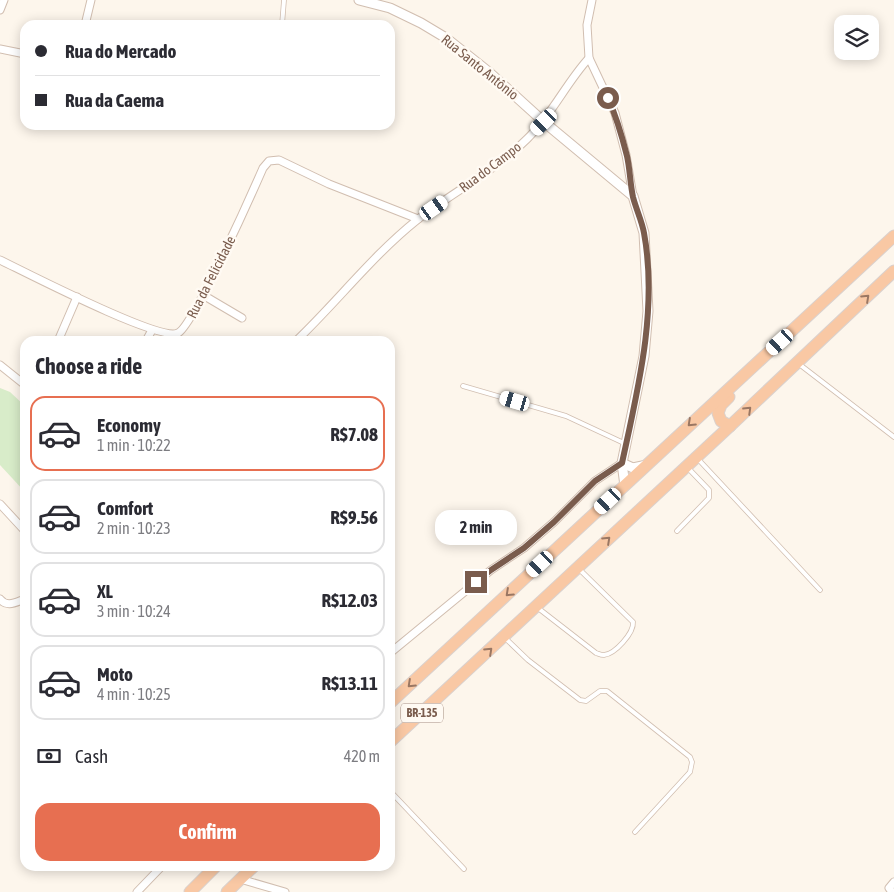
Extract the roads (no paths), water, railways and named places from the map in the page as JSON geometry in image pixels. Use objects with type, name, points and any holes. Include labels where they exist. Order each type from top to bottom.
[{"type":"highway","name":"BR-135","points":[[395,698],[894,236]]},
{"type":"highway","points":[[730,426],[721,421],[718,413],[724,402],[812,323],[862,266]]},
{"type":"highway","name":"BR-135","points":[[395,737],[893,273]]},
{"type":"highway","points":[[190,892],[211,871]]},
{"type":"highway","points":[[227,892],[249,871]]},
{"type":"street","points":[[0,10],[4,0]]},
{"type":"street","points":[[86,20],[91,0]]},
{"type":"street","name":"Rua Santo Antônio","points":[[359,0],[389,4],[446,38],[490,72],[544,122],[633,196]]},
{"type":"street","points":[[592,0],[587,25],[589,58],[615,114],[626,155],[633,196],[644,233],[648,311],[644,356],[622,463],[625,486]]},
{"type":"street","points":[[0,49],[20,53]]},
{"type":"street","name":"Rua do Campo","points":[[301,336],[390,243],[418,219],[499,163],[526,141],[544,122],[577,72],[589,58]]},
{"type":"street","name":"Rua da Felicidade","points":[[0,260],[152,330],[169,334],[179,333],[184,329],[203,295],[263,168],[269,161],[279,160],[354,194],[418,219]]},
{"type":"street","points":[[203,295],[242,318]]},
{"type":"street","points":[[60,336],[77,297]]},
{"type":"street","points":[[149,336],[152,330]]},
{"type":"street","points":[[0,365],[20,381]]},
{"type":"street","points":[[622,463],[633,468],[647,465]]},
{"type":"street","points":[[395,649],[491,570],[524,548],[554,522],[595,481],[622,463]]},
{"type":"street","points":[[0,504],[20,526]]},
{"type":"street","points":[[0,600],[3,603],[9,604],[20,601]]},
{"type":"street","points":[[137,892],[157,871]]},
{"type":"street","points":[[240,879],[285,892]]},
{"type":"lane","points":[[282,20],[284,0]]},
{"type":"lane","points":[[797,363],[894,437]]},
{"type":"lane","points":[[463,386],[566,416],[626,444]]},
{"type":"lane","points":[[697,457],[820,590]]},
{"type":"lane","points":[[677,531],[709,498],[710,494],[709,490],[686,466]]},
{"type":"lane","points":[[536,607],[596,653],[605,655],[616,650],[632,630],[633,622],[578,568]]},
{"type":"lane","points":[[504,637],[528,660],[580,700],[586,700],[600,691],[607,691],[690,757],[692,762],[690,772],[635,832]]},
{"type":"lane","points":[[395,795],[464,869]]}]
